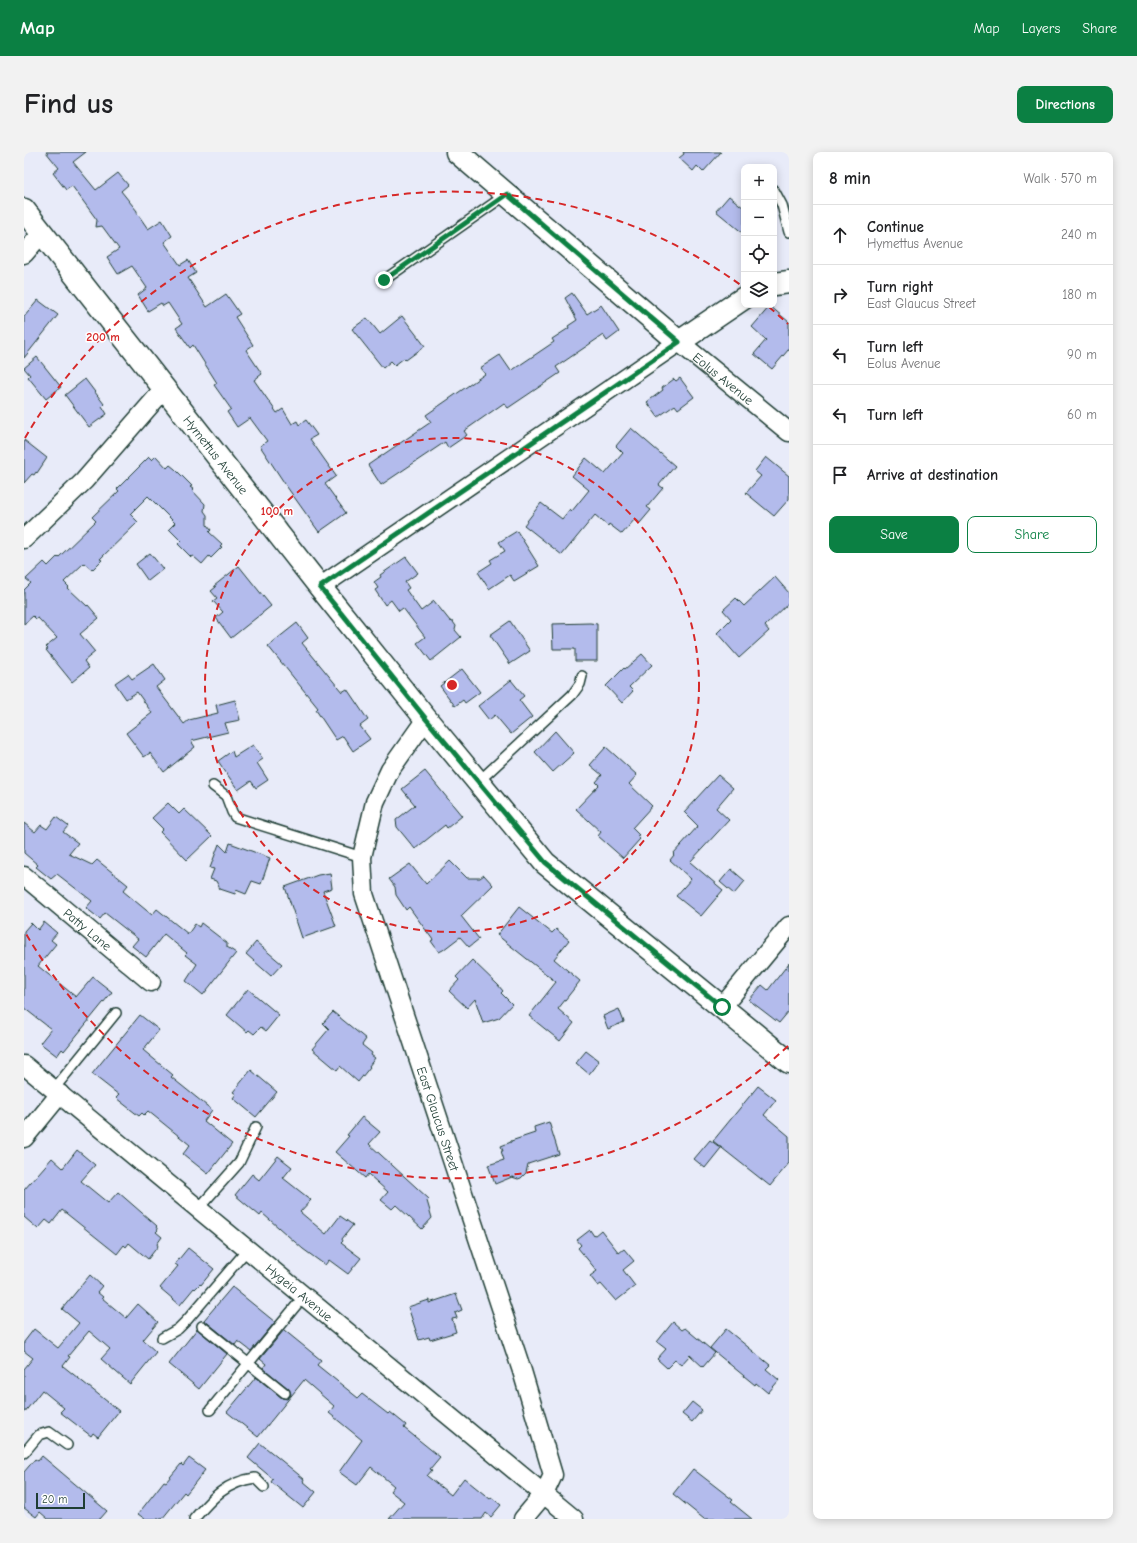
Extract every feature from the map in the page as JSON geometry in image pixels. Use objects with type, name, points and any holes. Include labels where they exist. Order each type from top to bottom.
[{"type":"street","name":"Eolus Avenue","points":[[457,152],[679,342],[789,432]]},
{"type":"street","name":"Hymettus Avenue","points":[[24,210],[320,587],[426,719],[545,862],[789,1062]]},
{"type":"street","points":[[24,254],[42,233]]},
{"type":"street","points":[[777,284],[789,282]]},
{"type":"street","points":[[320,587],[741,300]]},
{"type":"street","points":[[24,539],[84,481],[165,388]]},
{"type":"street","name":"East Glaucus Street","points":[[426,719],[390,770],[375,802],[362,857],[364,894],[522,1370],[553,1475],[544,1494],[524,1519]]},
{"type":"street","name":"Patty Lane","points":[[24,876],[151,982]]},
{"type":"street","points":[[722,1007],[789,926]]},
{"type":"street","name":"Hygeia Avenue","points":[[24,1065],[574,1519]]},
{"type":"street","points":[[24,1138],[57,1092]]},
{"type":"lane","points":[[384,280],[507,194]]},
{"type":"lane","points":[[777,196],[782,205],[789,232]]},
{"type":"lane","points":[[478,782],[572,695],[580,684],[582,676]]},
{"type":"lane","points":[[213,786],[226,796],[235,817],[362,857]]},
{"type":"lane","points":[[57,1092],[116,1013]]},
{"type":"lane","points":[[198,1209],[239,1163],[256,1127]]},
{"type":"lane","points":[[162,1338],[178,1330],[188,1320],[248,1249]]},
{"type":"lane","points":[[210,1410],[304,1296]]},
{"type":"lane","points":[[202,1326],[285,1393]]},
{"type":"lane","points":[[24,1453],[39,1435],[49,1432],[67,1445]]},
{"type":"lane","points":[[194,1519],[216,1495],[241,1480],[255,1478],[264,1487]]},
{"type":"building","points":[[46,152],[86,152],[73,162],[96,190],[118,173],[128,185],[121,191],[137,211],[148,229],[162,220],[172,236],[164,242],[180,265],[188,260],[196,273],[188,278],[207,307],[226,294],[240,314],[235,317],[253,345],[246,350],[262,374],[254,380],[277,413],[283,409],[292,424],[297,421],[299,425],[306,420],[317,435],[310,439],[336,476],[325,484],[346,513],[319,532],[260,446],[267,441],[250,418],[237,427],[227,412],[231,409],[214,385],[217,383],[193,345],[190,348],[176,328],[182,324],[168,303],[163,306],[161,303],[148,311],[138,295],[147,288],[132,266],[118,274],[107,257],[119,249],[102,226],[96,227],[97,220],[72,186],[66,190],[53,173],[59,168]]},
{"type":"building","points":[[683,152],[721,152],[703,172],[697,166],[693,171],[679,158],[684,154]]},
{"type":"building","points":[[729,196],[741,206],[741,232],[716,211]]},
{"type":"building","points":[[572,293],[587,314],[601,305],[619,332],[607,341],[603,335],[556,367],[560,373],[508,408],[504,403],[464,431],[467,435],[448,448],[445,442],[381,485],[368,465],[431,422],[426,415],[485,374],[480,368],[500,355],[511,371],[554,342],[552,339],[569,328],[568,326],[577,320],[565,298]]},
{"type":"building","points":[[38,300],[58,315],[24,358],[24,317]]},
{"type":"building","points":[[768,308],[772,308],[789,322],[789,349],[772,369],[754,354],[766,340],[752,327]]},
{"type":"building","points":[[402,316],[425,346],[406,360],[404,358],[395,365],[391,361],[383,368],[352,329],[367,318],[380,334]]},
{"type":"building","points":[[37,357],[61,387],[46,399],[28,377],[30,375],[24,368]]},
{"type":"building","points":[[680,378],[694,397],[678,409],[675,405],[658,417],[647,402],[663,390],[662,388],[674,379],[676,381]]},
{"type":"building","points":[[85,379],[104,404],[102,406],[107,414],[89,427],[65,395]]},
{"type":"building","points":[[631,428],[675,466],[659,485],[663,488],[647,507],[651,510],[640,523],[635,519],[622,534],[609,524],[608,526],[595,515],[562,555],[524,525],[541,503],[562,519],[570,509],[572,511],[589,490],[572,476],[586,458],[605,474],[623,453],[616,446]]},
{"type":"building","points":[[24,440],[47,458],[37,473],[36,472],[34,475],[32,474],[24,483]]},
{"type":"building","points":[[156,456],[167,468],[170,465],[175,469],[192,486],[190,487],[193,489],[192,490],[205,504],[204,511],[207,515],[207,525],[211,530],[209,532],[222,544],[220,546],[222,547],[211,558],[209,556],[202,564],[193,556],[191,557],[178,544],[181,541],[169,529],[175,523],[148,496],[130,514],[138,522],[100,559],[102,560],[92,570],[84,563],[64,582],[69,587],[68,588],[87,606],[88,605],[99,618],[80,634],[95,652],[84,661],[89,668],[72,682],[46,650],[48,649],[46,647],[57,638],[38,618],[36,619],[33,616],[24,624],[24,590],[31,583],[26,579],[44,562],[48,566],[57,557],[58,558],[96,521],[92,517],[119,491],[117,489],[149,457],[152,460]]},
{"type":"building","points":[[766,457],[789,476],[789,499],[774,516],[746,493],[761,476],[755,471]]},
{"type":"building","points":[[517,531],[539,566],[514,581],[510,575],[489,589],[478,572],[492,563],[490,560],[505,551],[499,542]]},
{"type":"building","points":[[150,553],[163,569],[148,581],[136,564]]},
{"type":"building","points":[[406,557],[418,573],[405,582],[409,588],[406,590],[421,611],[434,601],[450,621],[456,626],[455,630],[461,637],[431,661],[417,643],[425,637],[403,608],[399,611],[391,600],[385,605],[375,590],[378,588],[374,582],[381,577],[380,575]]},
{"type":"building","points":[[239,566],[271,606],[231,638],[216,618],[223,612],[213,601],[217,598],[211,591],[216,587],[214,586]]},
{"type":"building","points":[[775,577],[789,593],[789,603],[765,626],[769,631],[739,658],[717,633],[731,619],[723,610],[736,598],[744,606]]},
{"type":"building","points":[[510,621],[530,651],[510,664],[490,635]]},
{"type":"building","points":[[297,623],[308,638],[302,643],[342,692],[347,689],[368,720],[360,726],[370,739],[353,751],[343,736],[336,740],[316,710],[318,708],[268,646]]},
{"type":"building","points":[[552,624],[597,624],[597,661],[575,661],[575,649],[553,649]]},
{"type":"building","points":[[642,654],[652,665],[629,687],[633,691],[622,703],[606,686],[624,668],[625,669]]},
{"type":"building","points":[[154,664],[165,680],[156,687],[184,724],[189,720],[218,713],[216,705],[235,700],[240,720],[225,723],[228,732],[191,741],[195,747],[164,772],[150,753],[144,757],[126,733],[152,713],[137,692],[126,699],[115,683],[128,674],[132,679]]},
{"type":"building","points":[[462,669],[480,692],[465,703],[463,700],[455,706],[440,686]]},
{"type":"building","points":[[511,680],[524,696],[519,700],[532,717],[511,734],[495,715],[489,720],[478,706]]},
{"type":"building","points":[[555,731],[574,753],[553,772],[535,752]]},
{"type":"building","points":[[253,745],[263,759],[257,763],[268,780],[256,788],[251,781],[238,790],[218,761],[232,751],[234,757]]},
{"type":"building","points":[[606,747],[637,775],[629,784],[652,806],[632,828],[639,835],[637,836],[640,839],[623,858],[598,836],[601,832],[576,809],[599,785],[596,782],[602,775],[590,765]]},
{"type":"building","points":[[425,771],[462,816],[447,828],[445,825],[415,849],[397,827],[396,820],[415,805],[402,789]]},
{"type":"building","points":[[718,775],[733,788],[716,808],[729,820],[690,862],[723,890],[701,916],[676,896],[691,879],[670,860],[674,855],[673,854],[698,826],[684,812]]},
{"type":"building","points":[[168,803],[179,814],[184,809],[212,836],[187,860],[160,832],[163,829],[152,818]]},
{"type":"building","points":[[56,817],[68,826],[63,832],[78,843],[69,854],[92,865],[97,860],[128,885],[123,891],[152,915],[157,909],[188,934],[195,924],[199,927],[201,923],[227,943],[227,947],[236,953],[203,995],[186,981],[197,964],[185,955],[187,953],[164,934],[146,957],[132,946],[138,939],[105,913],[100,919],[86,908],[92,901],[57,874],[51,879],[36,867],[38,865],[24,853],[24,823],[35,832],[41,825],[47,829]]},
{"type":"building","points":[[230,843],[270,858],[261,884],[252,881],[246,894],[236,890],[235,894],[220,889],[216,881],[210,879],[214,869],[210,868],[219,844],[227,852]]},
{"type":"building","points":[[450,861],[467,878],[480,878],[484,875],[493,885],[461,916],[479,939],[469,947],[460,937],[439,952],[431,941],[433,940],[409,907],[406,910],[396,895],[395,887],[389,879],[410,864],[426,884]]},
{"type":"building","points":[[731,869],[745,881],[734,894],[720,882]]},
{"type":"building","points":[[330,873],[332,888],[323,891],[336,926],[302,938],[285,887],[318,875]]},
{"type":"building","points":[[519,907],[552,933],[556,929],[569,940],[554,959],[580,981],[558,1009],[574,1023],[560,1041],[529,1016],[556,982],[497,935]]},
{"type":"building","points":[[44,922],[57,933],[51,940],[56,944],[38,966],[76,997],[93,977],[112,992],[64,1051],[62,1049],[57,1056],[40,1043],[51,1029],[24,1008],[24,931],[31,923],[38,930]]},
{"type":"building","points":[[256,942],[282,964],[271,976],[246,954]]},
{"type":"building","points":[[472,960],[498,985],[503,991],[501,993],[512,1004],[499,1018],[483,1023],[475,999],[467,1008],[449,991],[459,980],[456,977]]},
{"type":"building","points":[[789,963],[789,1011],[779,1023],[749,1000],[762,985],[768,990]]},
{"type":"building","points":[[248,989],[279,1015],[266,1031],[261,1027],[254,1034],[249,1030],[247,1032],[227,1015]]},
{"type":"building","points":[[619,1009],[624,1022],[608,1029],[603,1016]]},
{"type":"building","points":[[333,1012],[366,1039],[362,1045],[372,1053],[371,1055],[375,1058],[358,1082],[340,1066],[337,1070],[312,1049],[329,1029],[323,1023]]},
{"type":"building","points":[[140,1015],[159,1030],[143,1050],[173,1075],[171,1077],[212,1110],[204,1121],[232,1144],[208,1174],[183,1154],[190,1145],[148,1111],[144,1115],[142,1113],[139,1116],[116,1098],[119,1095],[92,1074]]},
{"type":"building","points":[[586,1051],[599,1061],[589,1074],[576,1063]]},
{"type":"building","points":[[251,1070],[277,1092],[256,1117],[233,1098],[236,1094],[233,1092]]},
{"type":"building","points":[[758,1086],[776,1100],[764,1115],[789,1136],[789,1163],[770,1186],[713,1141]]},
{"type":"building","points":[[362,1117],[380,1132],[369,1144],[429,1199],[427,1201],[432,1218],[422,1229],[396,1205],[392,1209],[381,1200],[388,1192],[368,1174],[365,1178],[335,1152],[349,1136],[347,1135]]},
{"type":"building","points":[[549,1122],[559,1154],[528,1164],[526,1173],[521,1178],[518,1179],[512,1177],[495,1184],[488,1165],[504,1160],[501,1146],[535,1133],[534,1127]]},
{"type":"building","points":[[710,1140],[721,1148],[705,1168],[694,1159]]},
{"type":"building","points":[[77,1150],[95,1165],[81,1181],[108,1203],[118,1192],[157,1226],[156,1227],[158,1230],[156,1232],[162,1237],[157,1244],[158,1246],[148,1259],[129,1243],[126,1247],[124,1245],[117,1254],[62,1210],[51,1224],[46,1220],[38,1229],[24,1217],[24,1190],[52,1158],[63,1168]]},
{"type":"building","points":[[278,1156],[292,1167],[283,1178],[311,1200],[300,1212],[326,1234],[340,1216],[353,1225],[342,1239],[343,1241],[341,1243],[361,1258],[348,1274],[329,1260],[325,1265],[303,1249],[262,1213],[260,1216],[235,1195],[252,1174],[259,1180]]},
{"type":"building","points":[[590,1230],[594,1236],[601,1230],[619,1253],[624,1249],[634,1261],[623,1270],[635,1286],[616,1301],[601,1284],[598,1286],[590,1276],[597,1271],[578,1248],[581,1245],[577,1240]]},
{"type":"building","points":[[188,1248],[214,1269],[201,1285],[200,1284],[195,1289],[194,1288],[180,1305],[160,1288],[178,1266],[175,1264]]},
{"type":"building","points":[[90,1275],[102,1286],[97,1292],[103,1297],[102,1298],[126,1318],[138,1304],[158,1322],[143,1340],[156,1352],[130,1384],[101,1359],[110,1349],[89,1331],[68,1356],[70,1357],[63,1366],[119,1411],[98,1437],[93,1433],[91,1436],[60,1412],[64,1408],[42,1390],[24,1413],[24,1369],[33,1358],[24,1351],[24,1342],[34,1329],[58,1348],[79,1323],[62,1309]]},
{"type":"building","points":[[232,1287],[275,1322],[251,1351],[238,1341],[235,1345],[204,1320]]},
{"type":"building","points":[[456,1294],[462,1310],[455,1313],[457,1318],[452,1319],[456,1332],[430,1340],[429,1337],[419,1340],[408,1307],[429,1300],[429,1303]]},
{"type":"building","points":[[673,1322],[682,1330],[685,1328],[715,1353],[703,1367],[690,1355],[681,1365],[675,1360],[667,1368],[657,1359],[666,1349],[657,1342]]},
{"type":"building","points":[[197,1329],[227,1354],[199,1389],[169,1364]]},
{"type":"building","points":[[726,1329],[770,1365],[766,1369],[779,1380],[768,1393],[756,1383],[755,1385],[710,1348]]},
{"type":"building","points":[[284,1330],[321,1360],[317,1365],[358,1398],[362,1394],[388,1414],[390,1412],[406,1425],[404,1428],[440,1457],[430,1469],[432,1470],[427,1476],[451,1495],[464,1478],[490,1499],[491,1497],[501,1505],[491,1517],[486,1513],[482,1519],[389,1519],[404,1502],[390,1491],[394,1486],[371,1467],[357,1485],[339,1472],[362,1440],[329,1413],[334,1406],[304,1380],[258,1437],[227,1412],[256,1377],[282,1398],[287,1399],[290,1396],[291,1394],[289,1389],[263,1368],[266,1364],[260,1359]]},
{"type":"building","points":[[692,1402],[702,1410],[692,1422],[682,1414]]},
{"type":"building","points":[[260,1443],[304,1479],[303,1481],[316,1492],[303,1508],[271,1482],[273,1479],[248,1458]]},
{"type":"building","points":[[42,1456],[107,1511],[100,1519],[48,1519],[40,1512],[36,1517],[24,1508],[24,1472],[35,1459],[38,1461]]},
{"type":"building","points":[[189,1458],[205,1470],[186,1494],[184,1492],[162,1519],[145,1519],[138,1514],[164,1481],[166,1482],[181,1464],[183,1466]]},
{"type":"building","points":[[693,1469],[733,1500],[731,1502],[752,1519],[704,1519],[673,1494]]},
{"type":"route","points":[[384,280],[507,194],[679,342],[320,587],[426,719],[545,862],[722,1007]]}]
